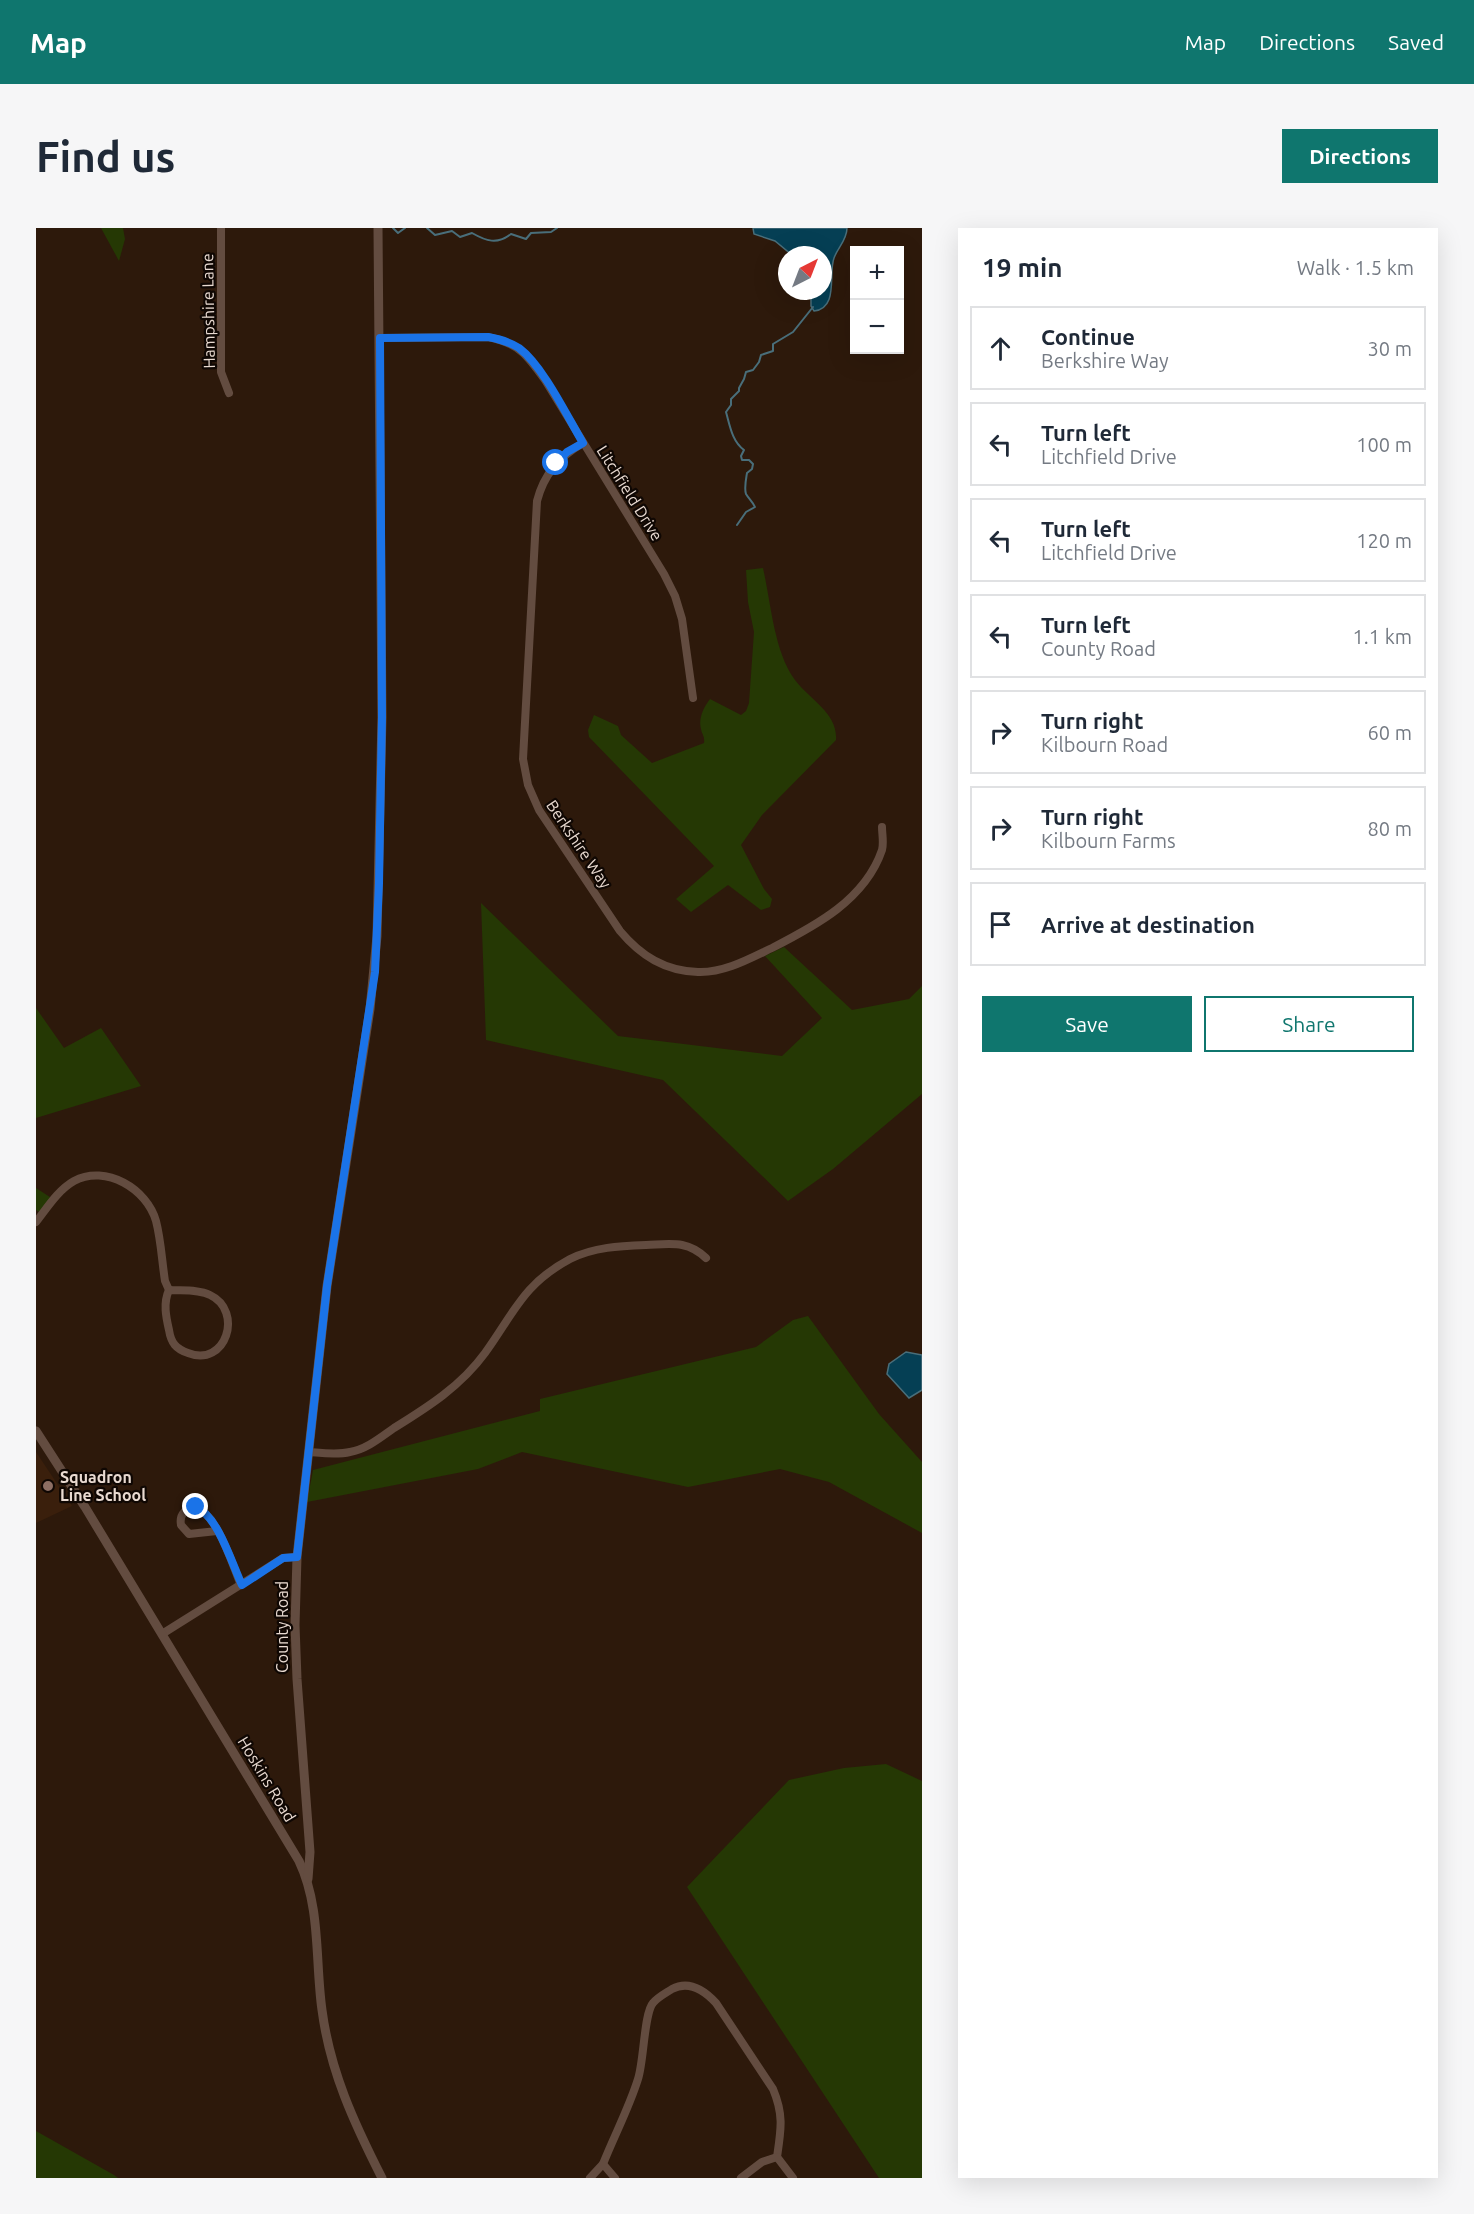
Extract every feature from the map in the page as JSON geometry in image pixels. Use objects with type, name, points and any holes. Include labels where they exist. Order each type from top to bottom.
[{"type":"street","name":"Hampshire Lane","points":[[221,228],[221,372],[229,393]]},
{"type":"street","name":"County Road","points":[[308,1879],[310,1852],[297,1679],[297,1557],[327,1286],[370,1009],[377,936],[382,717],[378,228]]},
{"type":"street","name":"Litchfield Drive","points":[[380,338],[488,337],[517,347],[532,361],[664,574],[675,596],[682,619],[693,698]]},
{"type":"street","name":"Berkshire Way","points":[[583,443],[567,452],[548,474],[540,487],[537,501],[523,759],[528,785],[539,810],[621,931],[634,947],[659,964],[678,970],[696,972],[725,969],[796,936],[827,918],[843,905],[871,872],[882,848],[882,827]]},
{"type":"street","points":[[36,1222],[60,1192],[75,1181],[100,1176],[122,1181],[141,1195],[156,1220],[165,1281],[169,1290]]},
{"type":"street","points":[[309,1452],[335,1454],[361,1449],[446,1394],[485,1354],[518,1301],[540,1279],[571,1259],[609,1247],[679,1244],[695,1248],[706,1258]]},
{"type":"street","points":[[169,1290],[199,1291],[211,1295],[221,1303],[228,1314],[229,1327],[226,1339],[219,1348],[211,1354],[193,1355],[180,1350],[171,1341],[164,1299],[169,1290]]},
{"type":"street","name":"Hoskins Road","points":[[36,1431],[162,1634],[308,1879],[322,2010],[334,2071],[382,2178]]},
{"type":"street","points":[[217,1531],[189,1534],[181,1525],[182,1515],[190,1508],[199,1508],[205,1513],[217,1531],[242,1585]]},
{"type":"street","points":[[162,1634],[283,1558],[297,1557]]},
{"type":"street","points":[[590,2178],[603,2164],[640,2073],[648,2014],[652,2004],[666,1992],[681,1985],[692,1986],[716,2002],[773,2089],[780,2104],[782,2122],[777,2157],[794,2178]]},
{"type":"street","points":[[741,2178],[762,2162],[777,2157]]},
{"type":"street","points":[[603,2164],[615,2178]]},
{"type":"shaded area","name":"Squadron Line School","points":[[36,1452],[72,1506],[36,1523]]},
{"type":"green space","points":[[101,228],[123,228],[125,239],[119,261]]},
{"type":"green space","points":[[763,568],[782,656],[795,680],[828,714],[833,722],[836,740],[762,815],[741,845],[764,889],[772,899],[770,907],[761,910],[728,885],[691,912],[676,899],[714,866],[589,737],[588,730],[594,715],[618,726],[621,735],[652,763],[704,743],[700,721],[710,699],[741,715],[746,711],[749,703],[754,632],[748,602],[746,570]]},
{"type":"green space","points":[[481,903],[618,1036],[782,1056],[822,1018],[765,956],[784,947],[852,1010],[909,999],[922,986],[922,1094],[833,1169],[788,1201],[663,1080],[486,1040]]},
{"type":"green space","points":[[36,1008],[64,1048],[101,1028],[141,1086],[36,1118]]},
{"type":"green space","points":[[36,1188],[53,1199],[41,1213],[36,1210]]},
{"type":"green space","points":[[808,1316],[879,1414],[922,1462],[922,1533],[829,1482],[780,1469],[688,1487],[522,1452],[478,1469],[307,1502],[313,1470],[540,1411],[540,1399],[756,1347],[793,1320]]},
{"type":"green space","points":[[886,1764],[922,1781],[922,2178],[879,2178],[687,1887],[789,1780],[844,1768]]},
{"type":"green space","points":[[36,2131],[114,2175],[118,2178],[36,2178]]},
{"type":"water","points":[[753,228],[847,228],[846,236],[832,265],[832,246],[781,246],[775,241],[754,234]]},
{"type":"water","points":[[811,300],[829,300],[822,309],[814,311]]},
{"type":"water","points":[[906,1352],[922,1355],[922,1390],[909,1398],[887,1374],[889,1364]]},
{"type":"waterway","points":[[393,228],[398,233],[405,228]]},
{"type":"waterway","points":[[427,228],[435,235],[452,231],[460,237],[472,233],[487,240],[496,241],[511,234],[526,239],[531,233],[551,232],[557,228]]},
{"type":"waterway","points":[[737,525],[746,512],[755,507],[745,489],[747,473],[752,469],[753,464],[749,460],[742,460],[744,450],[734,438],[726,412],[731,405],[731,399],[739,391],[746,372],[753,370],[761,355],[773,351],[773,344],[793,332],[813,307]]},
{"type":"place","name":"Squadron Line School","points":[[48,1486]]},
{"type":"route","points":[[196,1507],[202,1509],[217,1531],[242,1585],[283,1558],[297,1557],[327,1286],[375,972],[382,717],[380,338],[488,337],[517,347],[532,361],[583,443],[567,452],[556,463]]}]
